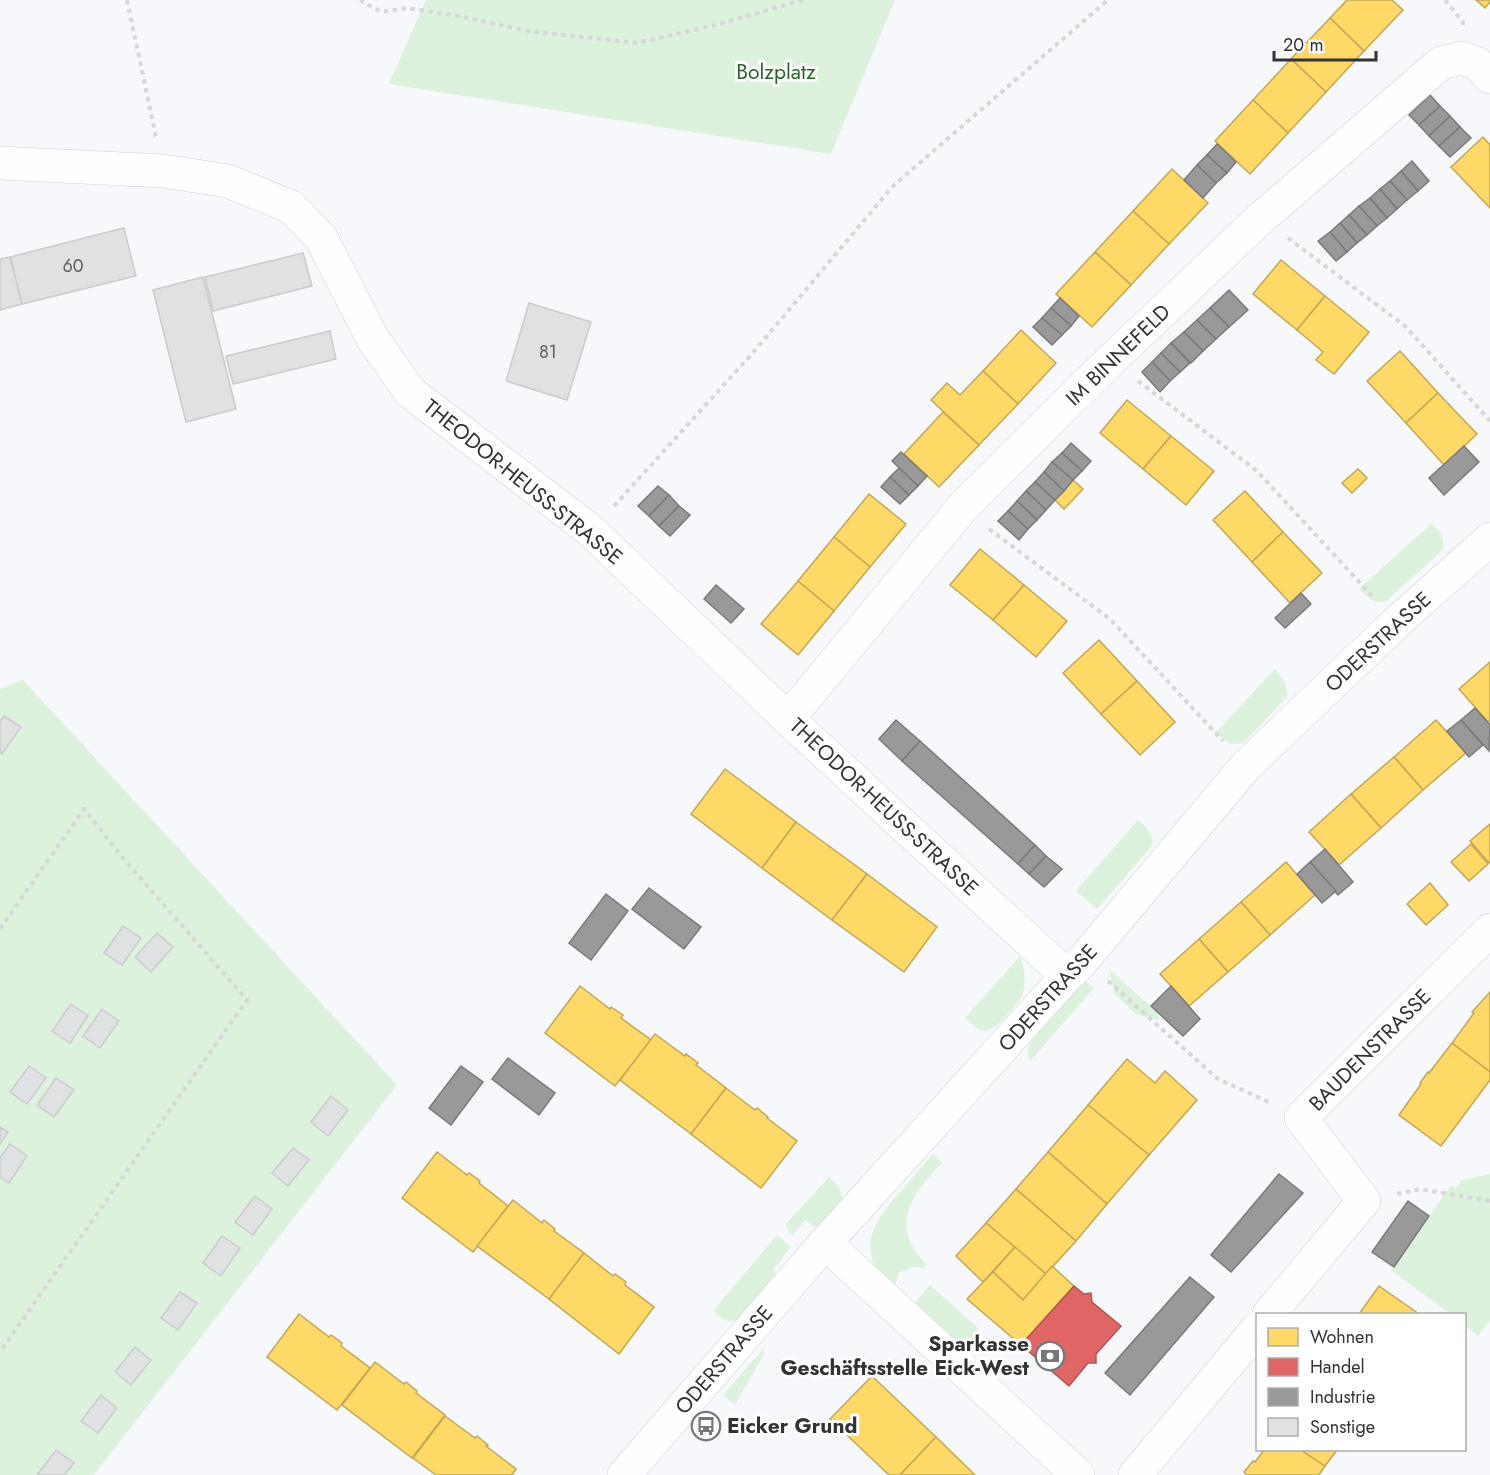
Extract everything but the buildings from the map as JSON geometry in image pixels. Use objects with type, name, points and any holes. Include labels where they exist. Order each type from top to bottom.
[{"type":"street","name":"IM BINNEFELD","points":[[788,719],[962,508],[1111,360],[1261,218],[1441,63],[1462,58],[1478,64],[1490,77]]},
{"type":"street","name":"THEODOR-HEUSS-STRASSE","points":[[0,163],[163,171],[228,181],[291,207],[321,238],[373,339],[410,392],[591,531],[788,719],[1075,968]]},
{"type":"street","name":"ODERSTRASSE","points":[[624,1475],[825,1243],[1075,968],[1246,766],[1396,623],[1490,539]]},
{"type":"street","name":"BAUDENSTRASSE","points":[[1364,1201],[1301,1118],[1490,930]]},
{"type":"street","points":[[1270,1313],[1364,1201]]},
{"type":"street","points":[[825,1243],[1078,1475]]},
{"type":"street","points":[[1135,1475],[1256,1329]]},
{"type":"path","points":[[126,0],[163,171]]},
{"type":"path","points":[[360,0],[381,12],[407,8],[464,17],[528,32],[637,43],[712,26],[803,0]]},
{"type":"path","points":[[591,531],[751,355],[893,186],[1108,0]]},
{"type":"path","points":[[1261,218],[1405,326],[1490,421]]},
{"type":"path","points":[[1111,360],[1257,471],[1396,623]]},
{"type":"path","points":[[962,508],[1110,619],[1246,766]]},
{"type":"path","points":[[0,929],[84,809],[123,858],[247,1000],[0,1352]]},
{"type":"path","points":[[1075,968],[1218,1079],[1301,1118]]},
{"type":"path","points":[[1364,1201],[1419,1189],[1490,1201]]},
{"type":"green space","name":"Bolzplatz","points":[[426,0],[895,0],[831,154],[389,84]]},
{"type":"green space","points":[[1432,523],[1443,539],[1443,550],[1386,601],[1374,601],[1359,589]]},
{"type":"green space","points":[[1275,669],[1286,685],[1287,697],[1244,742],[1235,744],[1225,740],[1216,732]]},
{"type":"green space","points":[[23,680],[397,1085],[94,1475],[0,1475],[0,689]]},
{"type":"green space","points":[[1138,820],[1151,834],[1152,846],[1097,909],[1076,891]]},
{"type":"green space","points":[[1020,956],[1025,977],[1021,998],[998,1025],[986,1030],[977,1028],[965,1018]]},
{"type":"green space","points":[[1109,969],[1159,1014],[1159,1020],[1136,1014],[1115,995]]},
{"type":"green space","points":[[1084,980],[1094,988],[1030,1061],[1027,1052],[1030,1043]]},
{"type":"green space","points":[[933,1154],[942,1163],[913,1199],[906,1224],[915,1251],[927,1265],[923,1269],[913,1267],[899,1272],[894,1290],[880,1275],[872,1260],[871,1238],[887,1208]]},
{"type":"green space","points":[[1490,1174],[1490,1320],[1478,1336],[1466,1326],[1466,1313],[1449,1313],[1391,1270],[1451,1185],[1456,1188],[1462,1180]]},
{"type":"green space","points":[[829,1177],[839,1187],[844,1202],[819,1231],[805,1220],[793,1235],[786,1224]]},
{"type":"green space","points":[[777,1235],[791,1247],[773,1270],[779,1277],[739,1319],[728,1321],[722,1318],[713,1311]]},
{"type":"green space","points":[[930,1285],[979,1329],[969,1341],[960,1344],[912,1306]]},
{"type":"green space","points":[[762,1350],[765,1352],[735,1405],[723,1395]]},
{"type":"place","name":"Sparkasse Geschäftsstelle Eick-West","points":[[1050,1356]]},
{"type":"place","name":"Eicker Grund","points":[[706,1426]]}]
